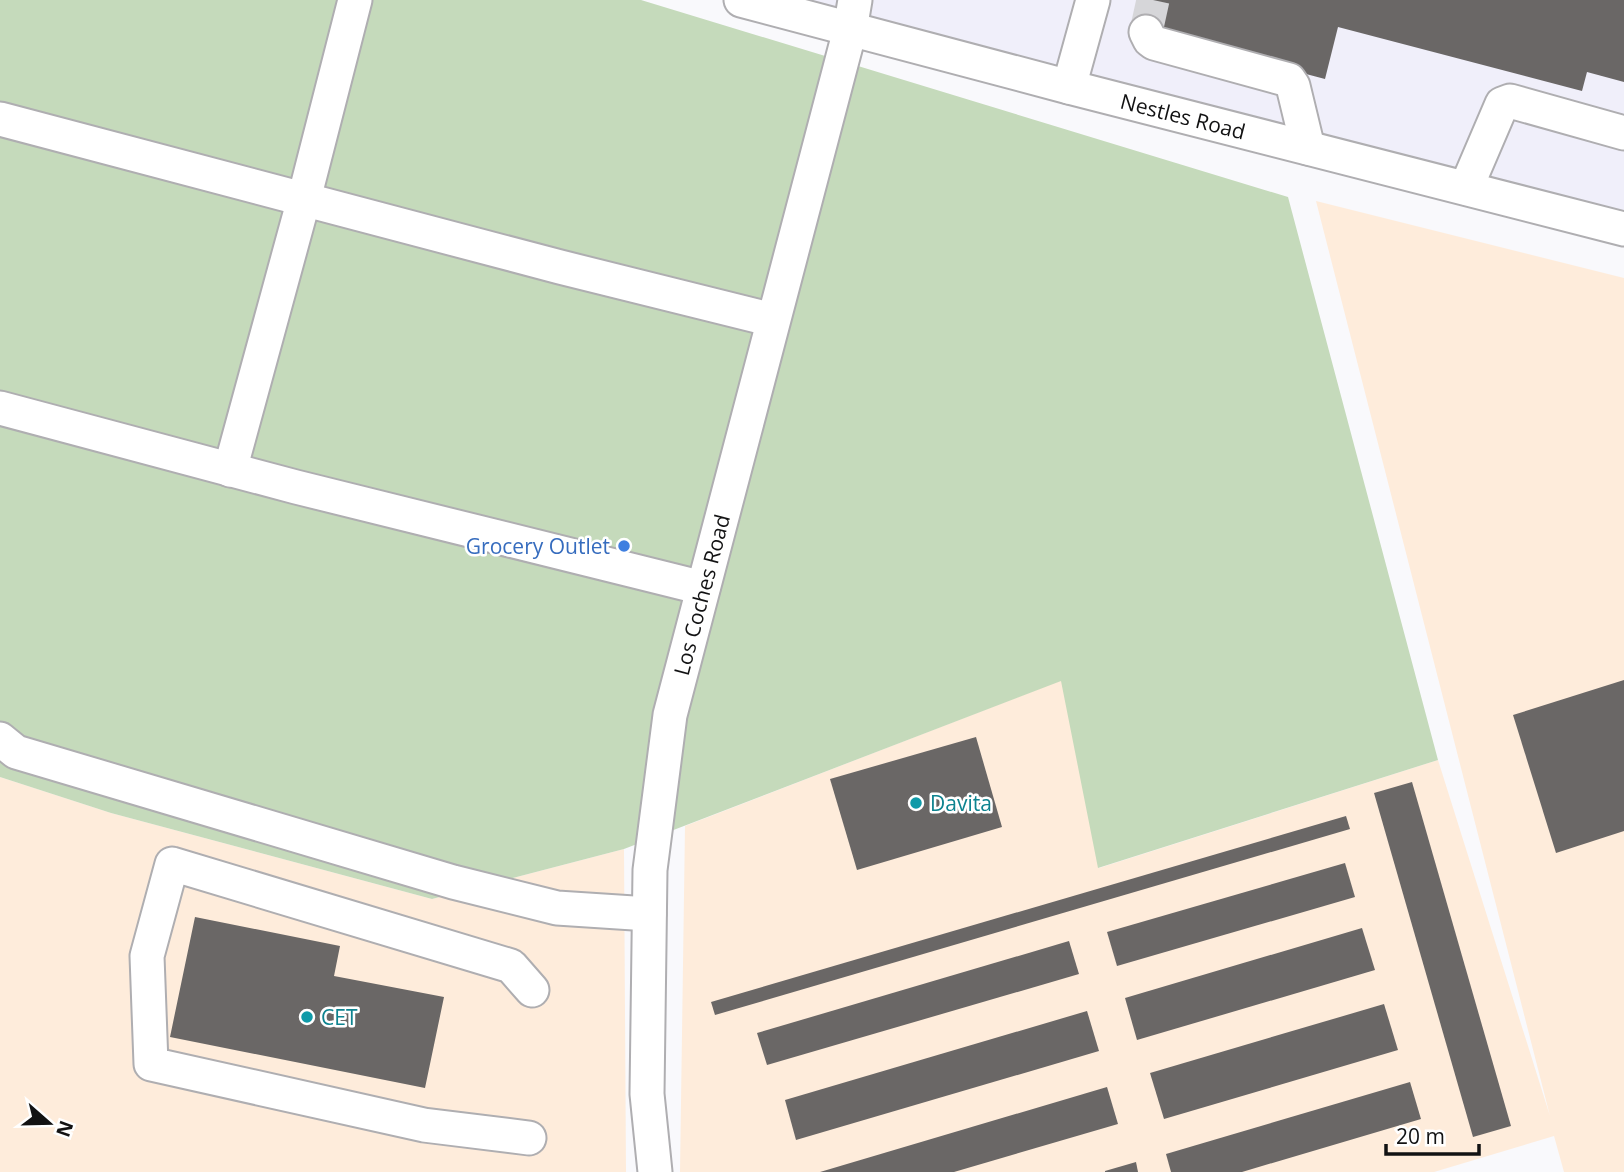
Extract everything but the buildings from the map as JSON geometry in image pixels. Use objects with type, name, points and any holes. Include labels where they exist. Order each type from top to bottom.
[{"type":"street","points":[[230,470],[355,0]]},
{"type":"street","name":"Nestles Road","points":[[741,0],[852,15],[1069,88],[1624,229]]},
{"type":"street","points":[[1069,88],[1093,0]]},
{"type":"street","name":"Los Coches Road","points":[[655,1172],[647,1094],[650,870],[670,715],[852,15]]},
{"type":"street","points":[[1146,32],[1154,43],[1289,80],[1293,86],[1308,149]]},
{"type":"street","points":[[1465,188],[1502,104],[1510,101],[1624,133]]},
{"type":"street","points":[[0,119],[560,267],[773,320]]},
{"type":"street","points":[[0,408],[230,470],[703,587]]},
{"type":"street","points":[[0,739],[16,752],[453,882],[557,908],[649,914]]},
{"type":"street","points":[[528,1138],[424,1125],[150,1064],[147,956],[172,864],[511,967],[532,990]]},
{"type":"shaded area","points":[[741,0],[1624,0],[1624,229]]},
{"type":"shaded area","points":[[1316,201],[1624,278],[1624,1172],[1564,1172],[1554,1136],[1434,1172],[680,1172],[685,826],[1062,680],[1099,868],[1438,760],[1550,1116]]},
{"type":"shaded area","points":[[0,777],[111,813],[432,899],[624,849],[626,1172],[0,1172]]},
{"type":"green space","points":[[0,0],[641,0],[1288,197],[1438,760],[1098,868],[1061,681],[624,849],[432,899],[111,813],[0,777]]},
{"type":"tunnel","points":[[1146,32],[1153,0]]},
{"type":"place","name":"Grocery Outlet","points":[[624,546]]},
{"type":"place","name":"Davita","points":[[916,803]]},
{"type":"place","name":"CET","points":[[307,1017]]}]
